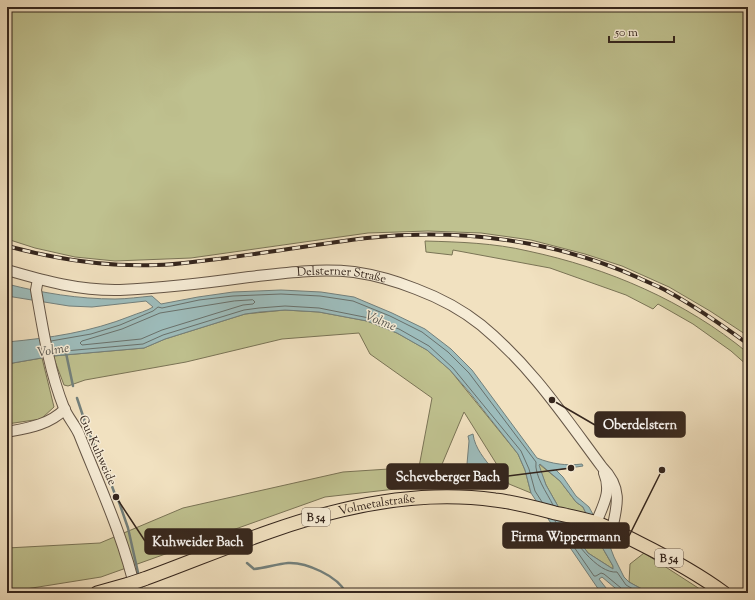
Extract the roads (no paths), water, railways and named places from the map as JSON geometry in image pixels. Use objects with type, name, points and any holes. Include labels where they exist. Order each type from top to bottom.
[{"type":"main road","name":"Volmetalstraße","points":[[98,593],[132,588],[144,579],[303,520],[368,504],[404,499],[465,497],[496,500],[596,523]]},
{"type":"main road","name":"B 54","points":[[596,523],[612,529],[667,557],[694,572],[724,593]]},
{"type":"street","name":"Delsterner Straße","points":[[7,270],[60,285],[80,288],[120,290],[306,271],[353,272],[400,283],[438,297],[480,324],[506,346],[543,388],[602,467],[610,475],[617,495],[616,511],[612,529]]},
{"type":"street","name":"Gut Kuhweide","points":[[38,280],[36,290],[44,328],[48,358],[65,409],[80,434],[122,541],[131,570],[132,588]]},
{"type":"street","points":[[7,432],[43,424],[58,416],[65,409]]},
{"type":"street","name":"Delsterner Straße","points":[[596,523],[604,503],[608,487],[602,467]]},
{"type":"water","name":"Volme","points":[[7,284],[47,293],[74,297],[120,299],[152,296],[161,304],[233,292],[281,290],[321,292],[354,297],[392,313],[425,329],[451,349],[472,370],[537,458],[559,464],[582,464],[583,466],[556,470],[563,477],[576,496],[589,507],[609,544],[624,577],[629,582],[649,593],[621,593],[602,577],[599,579],[610,593],[601,593],[571,549],[562,540],[531,493],[525,470],[518,454],[450,370],[427,350],[397,333],[367,321],[319,312],[285,310],[245,314],[165,339],[144,348],[53,356],[7,364],[7,342],[55,336],[86,330],[116,322],[153,307],[146,301],[92,307],[69,306],[7,296]],"holes":[[[540,464],[560,481],[576,502],[583,507],[613,566],[613,569],[588,553],[572,531],[546,485],[539,465]]]},
{"type":"water","points":[[473,434],[478,449],[493,470],[490,472],[467,464],[468,436]]},
{"type":"waterway","name":"Volme","points":[[66,353],[73,386]]},
{"type":"waterway","points":[[77,398],[87,428],[119,502],[128,528],[139,577]]},
{"type":"waterway","points":[[247,563],[254,569],[288,563],[304,565],[321,571],[329,576],[336,581],[346,593]]},
{"type":"waterway","points":[[141,584],[143,593]]},
{"type":"railway","points":[[7,246],[44,255],[81,261],[118,265],[164,265],[236,257],[348,240],[402,235],[471,236],[506,240],[574,254],[639,278],[664,289],[688,303],[748,344]]},
{"type":"place","name":"Oberdelstern","points":[[552,400]]},
{"type":"place","name":"Scheveberger Bach","points":[[571,468]]},
{"type":"place","name":"Firma Wippermann","points":[[662,470]]},
{"type":"place","name":"Kuhweider Bach","points":[[116,497]]}]
